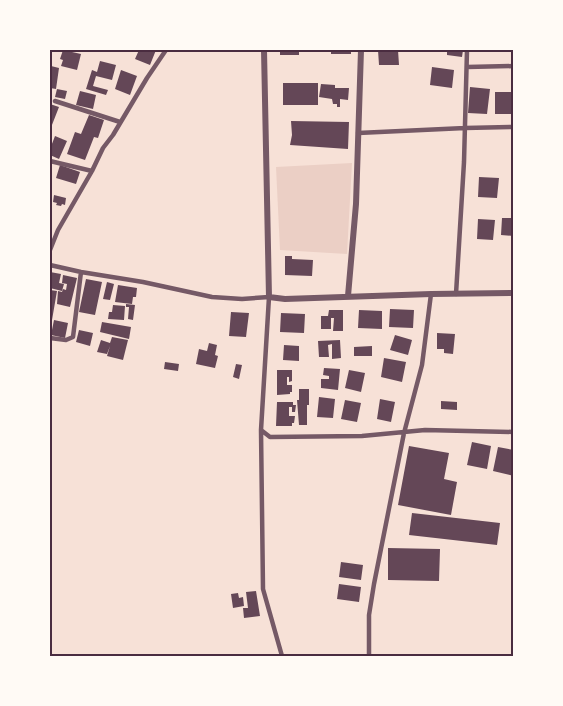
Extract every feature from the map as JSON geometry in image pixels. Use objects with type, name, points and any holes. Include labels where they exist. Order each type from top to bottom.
[{"type":"street","points":[[50,250],[68,210],[103,148],[166,50]]},
{"type":"street","points":[[264,50],[268,297],[261,429],[263,589],[282,657]]},
{"type":"street","points":[[348,296],[356,204],[361,50]]},
{"type":"street","points":[[456,294],[467,50]]},
{"type":"street","points":[[467,67],[513,66]]},
{"type":"street","points":[[55,101],[120,122]]},
{"type":"street","points":[[358,133],[513,127]]},
{"type":"street","points":[[50,161],[92,171]]},
{"type":"street","points":[[50,232],[56,234]]},
{"type":"street","points":[[50,264],[212,297],[242,299],[513,293]]},
{"type":"street","points":[[50,338],[66,340],[73,337],[81,272]]},
{"type":"street","points":[[369,657],[369,615],[404,432],[422,364],[431,294]]},
{"type":"street","points":[[261,429],[270,437],[362,436],[425,430],[513,432]]},
{"type":"shaded area","points":[[352,163],[347,254],[280,250],[276,167]]},
{"type":"building","points":[[63,50],[81,54],[77,70],[61,66],[63,60],[60,59]]},
{"type":"building","points":[[139,50],[156,50],[150,65],[135,59]]},
{"type":"building","points":[[280,50],[299,50],[299,55],[280,55]]},
{"type":"building","points":[[331,50],[351,50],[351,54],[331,54]]},
{"type":"building","points":[[378,50],[398,50],[399,65],[379,65]]},
{"type":"building","points":[[447,50],[463,50],[462,57],[447,55]]},
{"type":"building","points":[[100,61],[116,65],[112,80],[96,76],[93,86],[108,90],[106,95],[86,89],[92,70],[97,72]]},
{"type":"building","points":[[51,66],[59,68],[56,89],[50,88]]},
{"type":"building","points":[[432,67],[454,70],[452,88],[430,85]]},
{"type":"building","points":[[121,70],[137,76],[130,95],[115,89]]},
{"type":"building","points":[[283,83],[318,83],[318,105],[283,105]]},
{"type":"building","points":[[321,84],[335,85],[335,88],[349,88],[348,100],[340,99],[340,107],[337,107],[337,104],[333,104],[332,99],[319,97]]},
{"type":"building","points":[[470,87],[490,89],[487,114],[468,113]]},
{"type":"building","points":[[57,89],[67,91],[65,99],[55,97]]},
{"type":"building","points":[[80,91],[96,95],[93,109],[76,105]]},
{"type":"building","points":[[495,92],[511,92],[511,114],[495,114]]},
{"type":"building","points":[[50,104],[59,107],[50,130]]},
{"type":"building","points":[[89,115],[104,120],[98,138],[94,137],[85,160],[67,154],[75,132],[81,134]]},
{"type":"building","points":[[291,121],[349,122],[348,149],[290,145]]},
{"type":"building","points":[[55,136],[67,141],[59,159],[50,155]]},
{"type":"building","points":[[60,165],[80,172],[76,184],[56,178]]},
{"type":"building","points":[[479,177],[499,178],[497,198],[478,197]]},
{"type":"building","points":[[54,195],[66,198],[65,205],[56,205],[57,203],[53,202]]},
{"type":"building","points":[[502,218],[514,218],[514,236],[501,235]]},
{"type":"building","points":[[478,219],[495,220],[493,240],[477,239]]},
{"type":"building","points":[[285,256],[292,256],[292,259],[313,260],[312,276],[285,275]]},
{"type":"building","points":[[50,272],[61,274],[59,283],[64,284],[62,291],[50,288]]},
{"type":"building","points":[[63,275],[77,278],[70,307],[57,304],[58,291],[66,290],[67,284],[62,283]]},
{"type":"building","points":[[86,279],[102,282],[95,315],[79,312]]},
{"type":"building","points":[[107,282],[114,284],[110,300],[103,299]]},
{"type":"building","points":[[118,285],[137,288],[132,304],[115,302]]},
{"type":"building","points":[[50,290],[57,291],[52,320],[50,319]]},
{"type":"building","points":[[126,304],[135,305],[133,320],[128,319],[129,307],[126,307]]},
{"type":"building","points":[[113,305],[125,306],[124,320],[108,319]]},
{"type":"building","points":[[390,309],[414,310],[413,328],[389,327]]},
{"type":"building","points":[[329,310],[343,310],[343,331],[333,331],[334,318],[331,318],[331,329],[321,329],[321,316],[328,316]]},
{"type":"building","points":[[359,310],[382,311],[382,329],[358,328]]},
{"type":"building","points":[[231,312],[249,313],[246,337],[229,336]]},
{"type":"building","points":[[281,313],[305,314],[304,333],[280,332]]},
{"type":"building","points":[[54,320],[68,323],[65,338],[51,335]]},
{"type":"building","points":[[102,322],[131,327],[129,339],[100,332]]},
{"type":"building","points":[[79,330],[93,333],[90,346],[76,342]]},
{"type":"building","points":[[437,333],[455,334],[453,354],[444,353],[444,349],[437,349]]},
{"type":"building","points":[[395,335],[412,340],[408,355],[390,350]]},
{"type":"building","points":[[112,337],[128,340],[123,360],[107,356],[110,346],[107,354],[97,352],[101,340],[110,343]]},
{"type":"building","points":[[340,340],[341,358],[332,359],[332,344],[328,345],[329,357],[319,357],[318,341]]},
{"type":"building","points":[[209,343],[217,345],[215,355],[218,356],[215,368],[196,364],[199,349],[207,351]]},
{"type":"building","points":[[284,345],[299,346],[299,361],[283,360]]},
{"type":"building","points":[[372,346],[372,356],[354,356],[354,347]]},
{"type":"building","points":[[384,358],[406,362],[402,382],[381,377]]},
{"type":"building","points":[[165,362],[179,364],[178,371],[164,369]]},
{"type":"building","points":[[236,364],[242,365],[239,379],[233,377]]},
{"type":"building","points":[[324,368],[340,369],[338,390],[321,388],[321,379],[329,379],[329,376],[323,375]]},
{"type":"building","points":[[277,370],[292,370],[292,381],[289,382],[289,377],[287,377],[287,385],[292,385],[290,394],[277,395]]},
{"type":"building","points":[[349,370],[365,373],[361,392],[345,388]]},
{"type":"building","points":[[299,389],[309,389],[307,425],[299,425],[297,400],[299,400]]},
{"type":"building","points":[[319,397],[335,399],[333,418],[317,417]]},
{"type":"building","points":[[380,399],[395,402],[391,422],[377,419]]},
{"type":"building","points":[[345,400],[361,403],[357,422],[341,419]]},
{"type":"building","points":[[441,401],[457,402],[457,410],[441,409]]},
{"type":"building","points":[[277,402],[293,402],[293,405],[296,405],[295,412],[292,412],[292,407],[289,407],[289,416],[295,416],[292,426],[276,426]]},
{"type":"building","points":[[472,442],[491,446],[487,469],[467,465]]},
{"type":"building","points":[[409,446],[449,453],[444,479],[457,482],[451,515],[398,505]]},
{"type":"building","points":[[498,447],[514,450],[514,476],[493,471]]},
{"type":"building","points":[[412,513],[500,523],[497,545],[409,535]]},
{"type":"building","points":[[388,548],[440,549],[439,581],[388,580]]},
{"type":"building","points":[[341,562],[363,565],[361,580],[339,577]]},
{"type":"building","points":[[339,584],[361,587],[359,602],[337,599]]},
{"type":"building","points":[[256,591],[260,616],[244,618],[243,608],[248,608],[246,592]]},
{"type":"building","points":[[238,593],[239,598],[243,597],[244,606],[233,608],[231,594]]}]
